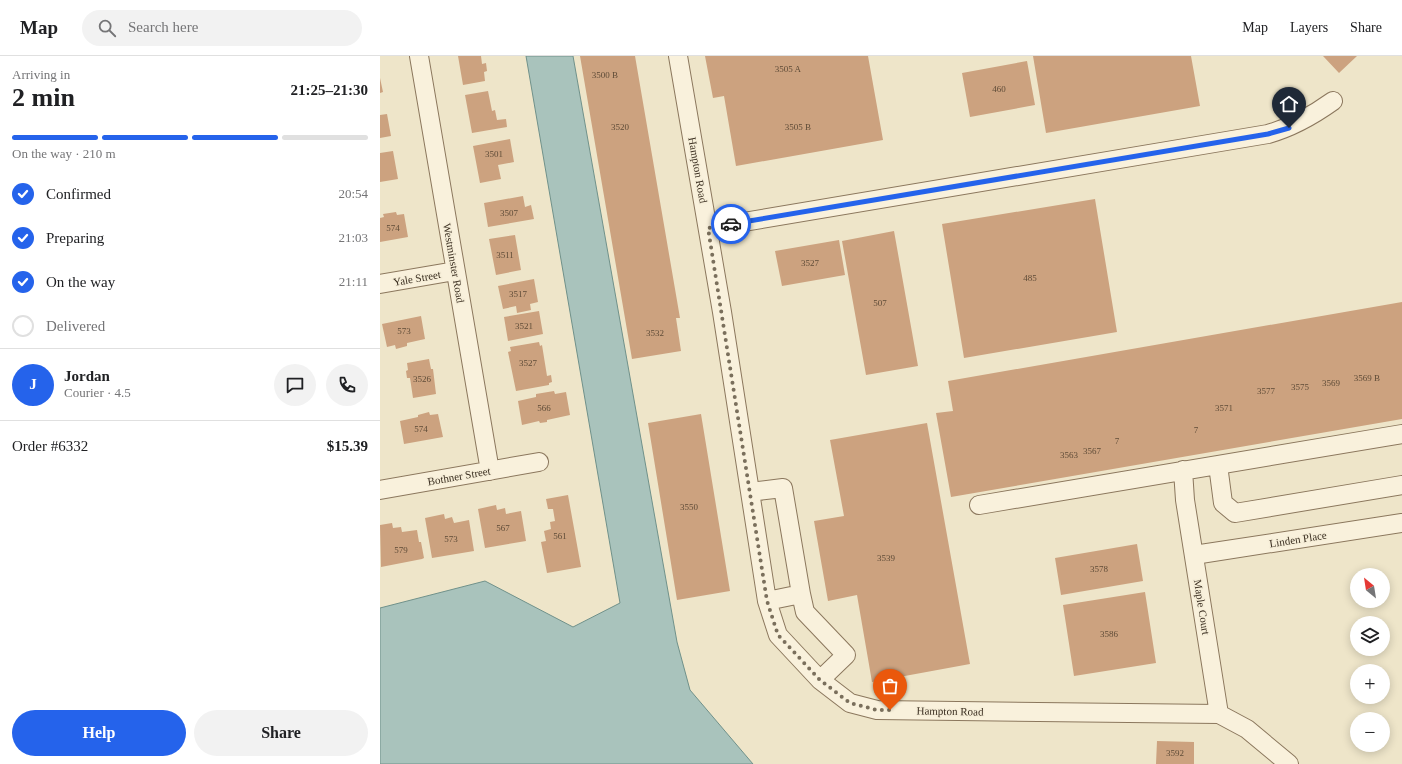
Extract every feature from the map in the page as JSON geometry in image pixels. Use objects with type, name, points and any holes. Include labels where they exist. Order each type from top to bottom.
[{"type":"street","name":"Westminster Road","points":[[419,56],[490,471]]},
{"type":"street","name":"Hampton Road","points":[[678,56],[708,228],[767,601],[778,635],[820,680],[850,703],[877,710],[1219,714],[1247,729],[1288,764]]},
{"type":"street","points":[[708,228],[1268,134],[1289,128],[1310,118],[1333,101]]},
{"type":"street","name":"Yale Street","points":[[380,284],[455,271]]},
{"type":"street","points":[[979,505],[1402,434]]},
{"type":"street","name":"Bothner Street","points":[[380,490],[539,462]]},
{"type":"street","points":[[1218,464],[1223,503],[1235,513],[1402,485]]},
{"type":"street","name":"Maple Court","points":[[1183,470],[1185,500],[1219,714]]},
{"type":"street","points":[[750,492],[783,488],[805,612],[846,655],[820,680]]},
{"type":"street","name":"Linden Place","points":[[1194,555],[1402,523]]},
{"type":"street","points":[[767,601],[801,594]]},
{"type":"water","points":[[526,56],[573,56],[677,642],[690,690],[753,764],[380,764],[380,608],[485,581],[573,627],[620,603]]},
{"type":"building","points":[[458,56],[481,56],[482,64],[486,63],[487,71],[484,72],[485,81],[463,85]]},
{"type":"building","points":[[580,56],[635,56],[680,318],[676,318],[681,351],[632,359]]},
{"type":"building","points":[[705,56],[868,56],[883,140],[736,166],[724,96],[713,98]]},
{"type":"building","points":[[1033,56],[1191,56],[1200,106],[1046,133]]},
{"type":"building","points":[[1323,56],[1357,56],[1339,73]]},
{"type":"building","points":[[1027,61],[1035,105],[970,117],[962,73]]},
{"type":"building","points":[[380,78],[383,92],[380,93]]},
{"type":"building","points":[[488,91],[492,111],[495,110],[497,120],[506,119],[507,127],[472,133],[465,95]]},
{"type":"building","points":[[387,114],[391,136],[380,138],[380,115]]},
{"type":"building","points":[[510,139],[514,162],[498,165],[501,179],[480,183],[473,146]]},
{"type":"building","points":[[393,151],[398,179],[380,182],[380,153]]},
{"type":"building","points":[[523,196],[525,207],[531,205],[534,219],[488,227],[484,203]]},
{"type":"building","points":[[1095,199],[1117,332],[964,358],[942,224]]},
{"type":"building","points":[[396,212],[397,215],[404,214],[408,237],[380,242],[380,218],[384,217],[383,214]]},
{"type":"building","points":[[894,231],[918,366],[866,375],[842,241]]},
{"type":"building","points":[[515,235],[521,270],[496,275],[489,239]]},
{"type":"building","points":[[839,240],[845,275],[782,286],[775,251]]},
{"type":"building","points":[[534,279],[538,302],[530,304],[531,310],[517,313],[516,306],[503,309],[498,286]]},
{"type":"building","points":[[1402,302],[1402,419],[951,497],[936,413],[953,411],[948,381]]},
{"type":"building","points":[[539,311],[543,334],[508,341],[504,317]]},
{"type":"building","points":[[421,316],[425,339],[407,343],[407,346],[396,349],[395,345],[387,347],[382,324]]},
{"type":"building","points":[[539,342],[540,346],[542,345],[547,376],[551,375],[552,382],[549,383],[549,385],[516,391],[508,352],[511,351],[510,347]]},
{"type":"building","points":[[429,359],[431,369],[433,369],[436,394],[413,398],[410,378],[407,378],[407,363]]},
{"type":"building","points":[[554,391],[555,394],[566,392],[570,415],[547,420],[547,422],[540,423],[539,421],[522,425],[518,401],[536,397],[536,394]]},
{"type":"building","points":[[429,412],[430,415],[438,414],[443,437],[404,444],[400,421],[418,417],[418,415]]},
{"type":"building","points":[[701,414],[730,591],[677,600],[648,423]]},
{"type":"building","points":[[927,423],[970,664],[872,682],[857,595],[828,601],[814,521],[844,516],[830,440]]},
{"type":"building","points":[[568,495],[581,567],[547,573],[541,542],[546,541],[544,531],[551,529],[550,522],[555,521],[553,509],[548,509],[546,499]]},
{"type":"building","points":[[496,505],[497,510],[505,508],[506,514],[521,511],[526,541],[485,548],[478,509]]},
{"type":"building","points":[[444,514],[445,519],[452,517],[454,523],[469,520],[474,551],[432,558],[425,518]]},
{"type":"building","points":[[392,523],[393,528],[401,527],[402,532],[417,530],[424,558],[381,567],[380,525]]},
{"type":"building","points":[[1137,544],[1143,581],[1061,595],[1055,558]]},
{"type":"building","points":[[1145,592],[1156,663],[1074,676],[1063,605]]},
{"type":"building","points":[[1157,741],[1194,742],[1194,764],[1156,764]]},
{"type":"way so far","points":[[731,224],[708,228],[767,601],[778,635],[820,680],[850,703],[877,710],[890,710]]},
{"type":"route","points":[[731,224],[1268,134],[1289,128]]}]
